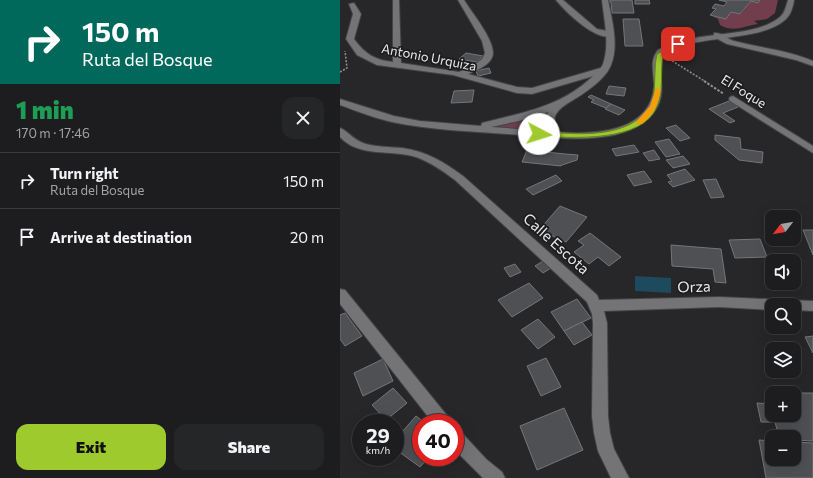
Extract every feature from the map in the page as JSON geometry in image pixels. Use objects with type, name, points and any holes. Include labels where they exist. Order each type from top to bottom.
[{"type":"street","points":[[396,0],[397,66]]},
{"type":"street","points":[[459,74],[486,60],[489,53],[486,41],[461,0]]},
{"type":"street","points":[[559,0],[594,31],[610,34]]},
{"type":"street","points":[[554,135],[550,125],[550,116],[554,109],[588,86],[604,70],[607,64],[610,34],[605,0]]},
{"type":"street","points":[[340,102],[392,119],[450,127],[554,135],[600,135],[626,129],[642,120],[650,112],[656,100],[658,88],[658,63],[660,54],[678,44],[759,28],[779,21],[787,14],[791,0]]},
{"type":"street","points":[[350,39],[357,14],[352,4]]},
{"type":"street","points":[[717,36],[730,42],[799,58],[813,64]]},
{"type":"street","name":"Antonio Urquiza","points":[[350,39],[360,53],[380,63],[459,74],[509,89],[532,91],[604,70]]},
{"type":"street","name":"El Foque","points":[[733,99],[813,150]]},
{"type":"street","points":[[450,127],[469,128],[501,122],[535,113],[565,101]]},
{"type":"street","name":"Calle Escota","points":[[340,131],[347,139],[359,145],[413,153],[440,164],[459,178],[587,293],[596,306],[600,323],[600,416],[602,434],[609,456],[620,478]]},
{"type":"street","points":[[340,294],[436,414]]},
{"type":"street","name":"Orza","points":[[596,306],[719,302],[765,304]]},
{"type":"street","name":"Orza","points":[[801,305],[813,306]]},
{"type":"street","points":[[464,448],[480,465],[496,478]]},
{"type":"path","points":[[340,72],[346,68],[344,53],[350,39]]},
{"type":"path","name":"El Foque","points":[[660,54],[733,99]]},
{"type":"shaded area","points":[[760,0],[778,0],[775,13],[767,19],[754,21],[758,24],[734,29],[720,25],[718,19],[710,15],[726,19],[731,12],[741,14],[751,1],[758,3]]},
{"type":"shaded area","points":[[549,110],[542,131],[487,127]]},
{"type":"water","points":[[635,276],[671,278],[671,293],[635,291]]},
{"type":"building","points":[[608,0],[632,0],[634,13],[612,13],[611,2],[608,2]]},
{"type":"building","points":[[635,0],[649,0],[650,4],[635,4]]},
{"type":"building","points":[[719,0],[760,0],[758,3],[751,1],[740,14],[731,12],[726,19],[710,15],[716,9],[712,8],[715,4],[724,6],[727,2]]},
{"type":"building","points":[[623,19],[639,19],[643,46],[625,46]]},
{"type":"building","points":[[466,53],[483,56],[477,62],[459,59]]},
{"type":"building","points":[[489,68],[491,73],[478,76],[476,71]]},
{"type":"building","points":[[609,86],[626,88],[624,96],[606,94]]},
{"type":"building","points":[[474,90],[472,102],[451,103],[454,91]]},
{"type":"building","points":[[591,95],[611,104],[606,108],[591,102],[594,100],[588,97]]},
{"type":"building","points":[[729,101],[738,107],[723,113],[735,121],[730,123],[709,109]]},
{"type":"building","points":[[611,104],[625,110],[619,115],[605,109]]},
{"type":"building","points":[[676,125],[690,138],[680,141],[666,128]]},
{"type":"building","points":[[715,135],[740,138],[741,149],[763,152],[762,163],[739,160],[715,140]]},
{"type":"building","points":[[669,139],[680,154],[666,157],[655,142]]},
{"type":"building","points":[[634,145],[639,152],[616,156],[612,149]]},
{"type":"building","points":[[527,150],[578,155],[577,160],[561,166],[522,162]]},
{"type":"building","points":[[654,150],[660,159],[649,161],[643,153]]},
{"type":"building","points":[[683,156],[690,164],[673,168],[666,160]]},
{"type":"building","points":[[685,169],[695,180],[673,187],[668,182],[672,181],[667,175]]},
{"type":"building","points":[[644,171],[652,182],[634,186],[627,175]]},
{"type":"building","points":[[556,175],[562,181],[533,195],[526,189]]},
{"type":"building","points":[[716,179],[724,197],[711,198],[703,180]]},
{"type":"building","points":[[560,206],[587,217],[566,242],[539,230]]},
{"type":"building","points":[[803,230],[813,230],[813,255]]},
{"type":"building","points":[[590,233],[621,257],[609,266],[598,257],[589,264],[574,252],[584,245],[578,241]]},
{"type":"building","points":[[760,239],[766,254],[765,257],[735,258],[729,240]]},
{"type":"building","points":[[671,245],[721,249],[726,283],[715,282],[713,269],[672,266]]},
{"type":"building","points":[[543,261],[551,268],[543,273],[535,266]]},
{"type":"building","points":[[515,264],[521,272],[510,277],[504,268]]},
{"type":"building","points":[[529,283],[543,298],[512,317],[498,300]]},
{"type":"building","points":[[577,299],[591,318],[564,331],[551,312]]},
{"type":"building","points":[[345,313],[362,336],[345,346],[340,339],[340,315]]},
{"type":"building","points":[[538,319],[555,337],[538,349],[521,330]]},
{"type":"building","points":[[582,322],[592,335],[574,345],[564,331]]},
{"type":"building","points":[[813,336],[813,353],[805,337]]},
{"type":"building","points":[[546,358],[561,387],[541,396],[527,366]]},
{"type":"building","points":[[383,359],[393,381],[363,396],[354,373]]},
{"type":"building","points":[[393,388],[407,403],[393,414],[380,414],[372,405]]},
{"type":"building","points":[[801,393],[813,393],[813,441],[801,440],[801,430],[777,430],[775,422],[801,422]]},
{"type":"building","points":[[757,403],[765,404],[765,422],[761,422]]},
{"type":"building","points":[[564,408],[583,450],[537,470],[520,426]]},
{"type":"building","points":[[412,421],[412,461],[404,455],[404,430]]},
{"type":"building","points":[[759,440],[765,440],[765,466],[801,466],[801,442],[813,443],[813,478],[766,478]]},
{"type":"slow traffic","points":[[639,122],[645,118],[654,106],[658,89]]},
{"type":"route","points":[[539,134],[593,136],[616,132],[638,123],[650,112],[656,100],[658,88],[657,68],[660,54],[664,50],[678,44]]}]
